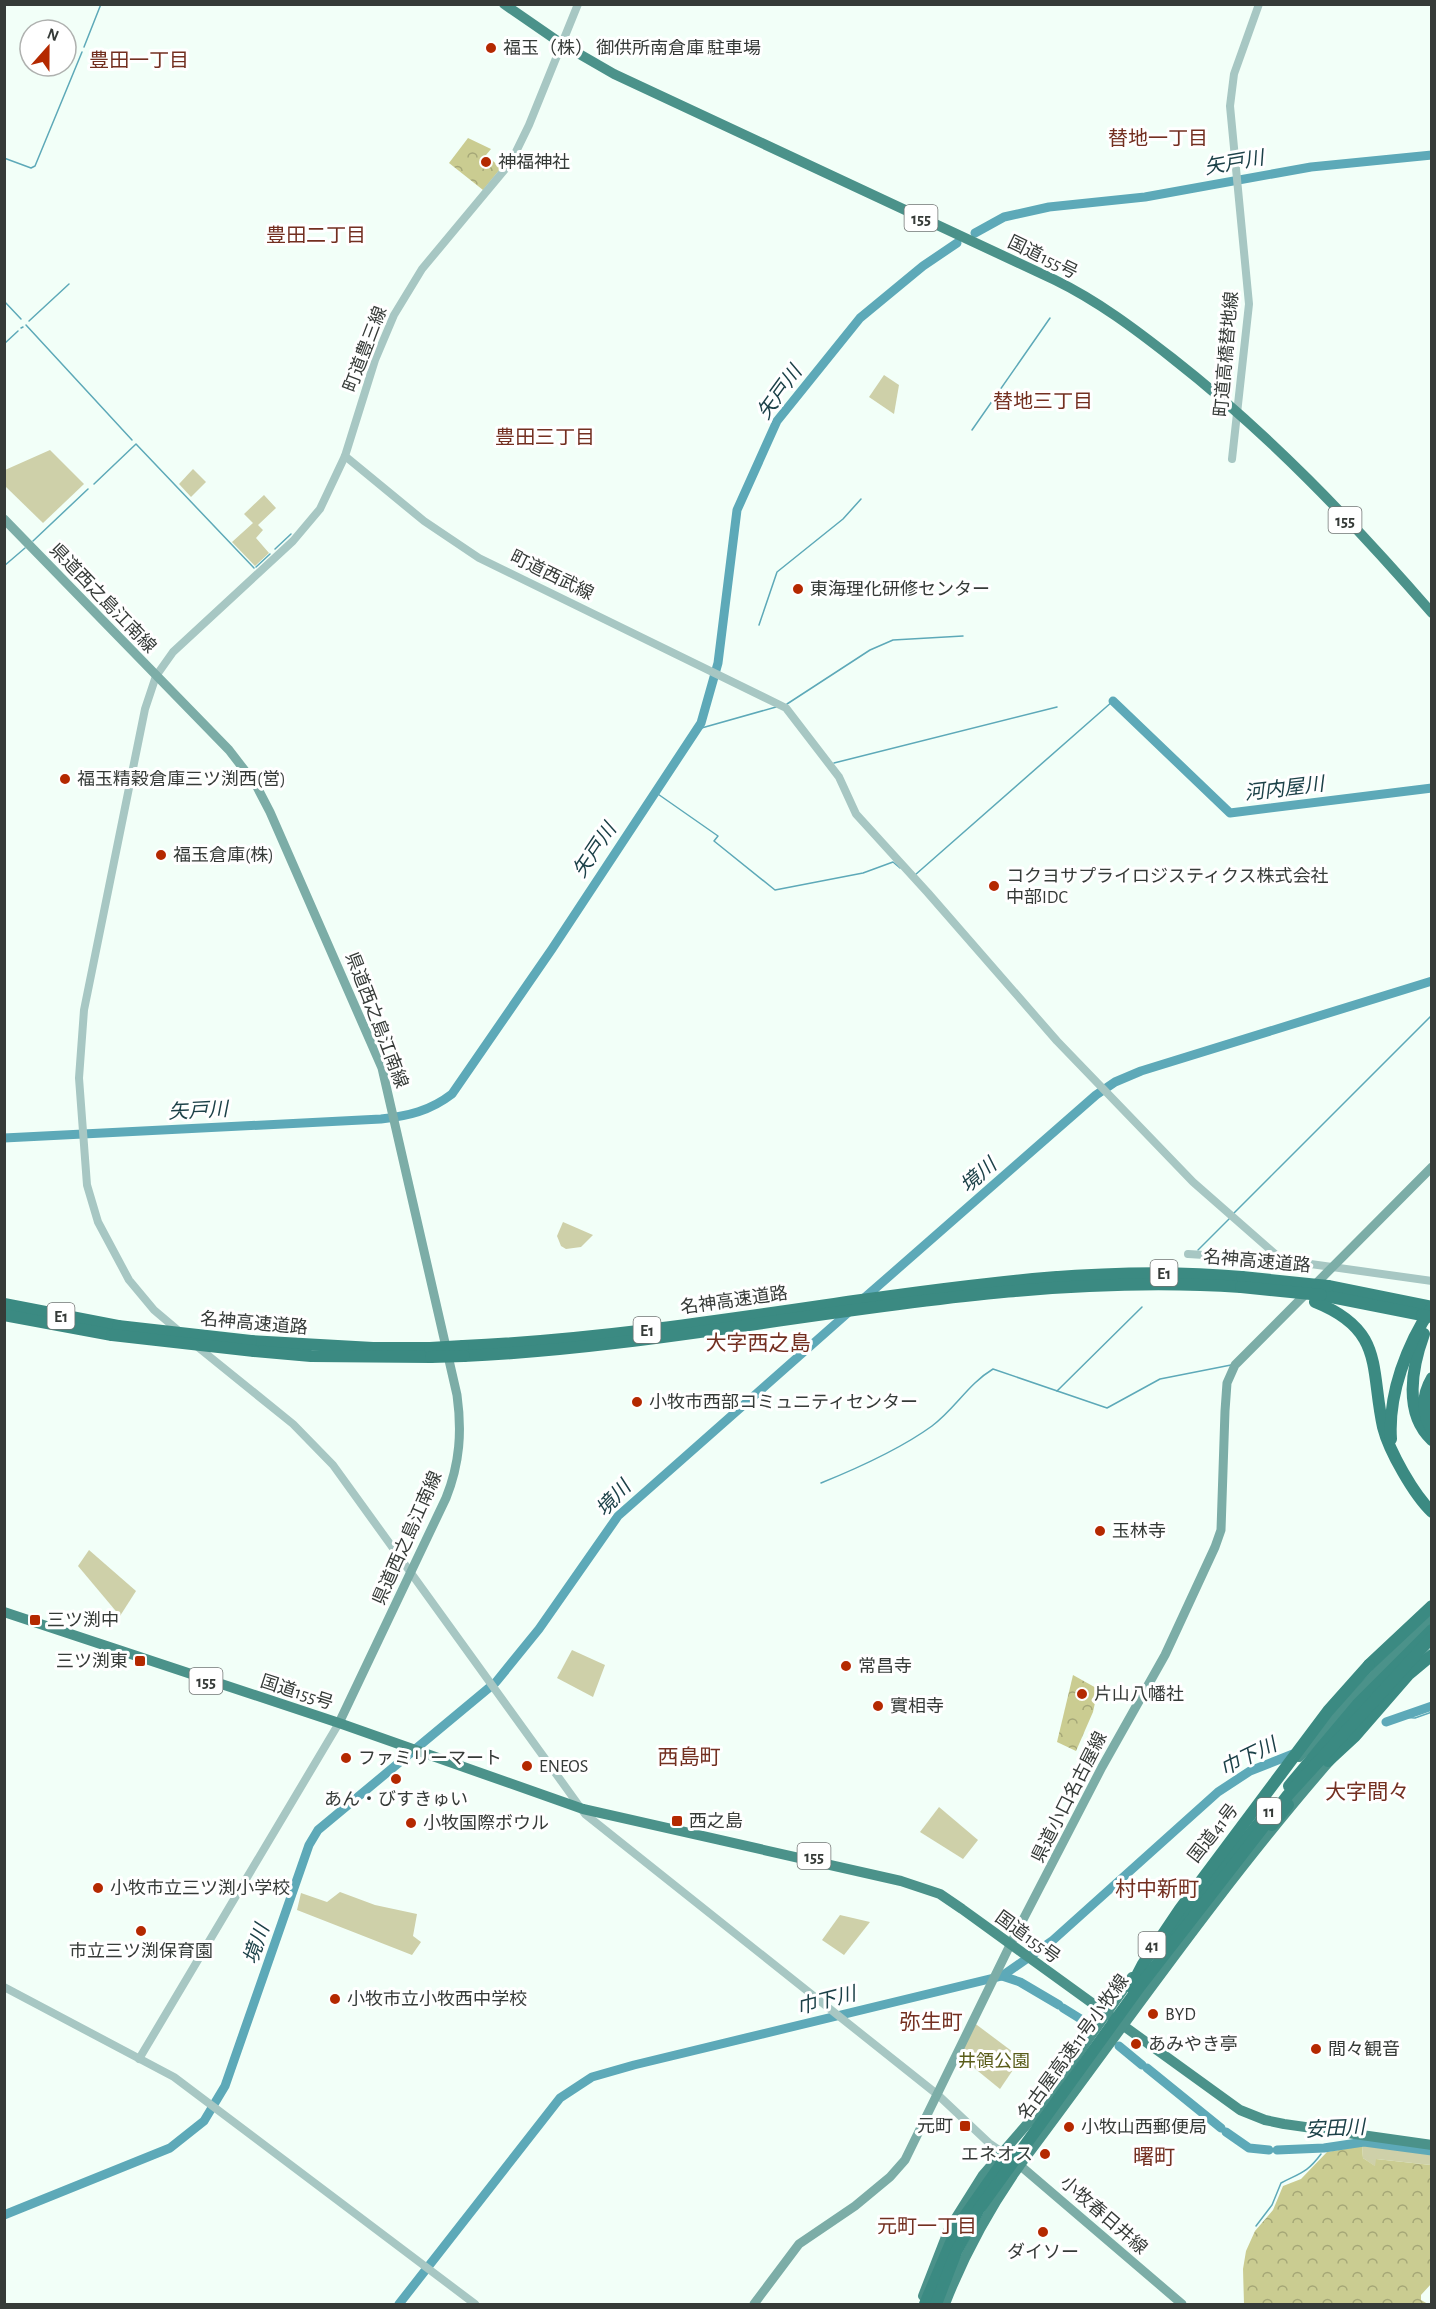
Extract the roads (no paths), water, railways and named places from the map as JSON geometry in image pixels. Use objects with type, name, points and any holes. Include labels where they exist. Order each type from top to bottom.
[{"type":"highway","name":"国道155号","points":[[496,4],[551,40],[562,44]]},
{"type":"highway","name":"国道155号","points":[[504,4],[562,44],[614,74],[1076,291],[1124,321],[1238,411],[1393,568],[1431,613]]},
{"type":"highway","name":"名神高速道路","points":[[463,1351],[624,1333],[886,1297],[1085,1281],[1242,1282],[1321,1295],[1398,1299],[1430,1310]]},
{"type":"highway","name":"名神高速道路","points":[[1242,1282],[1268,1289],[1430,1310]]},
{"type":"highway","name":"名神高速道路","points":[[4,1315],[342,1357],[636,1342],[875,1307],[973,1290]]},
{"type":"highway","points":[[1321,1295],[1366,1342],[1377,1375],[1386,1438],[1430,1514]]},
{"type":"highway","name":"名神高速道路","points":[[4,1304],[115,1330]]},
{"type":"highway","points":[[1399,1462],[1391,1430],[1395,1396],[1411,1346],[1430,1310]]},
{"type":"highway","points":[[1430,1310],[1416,1359],[1413,1394],[1418,1423],[1431,1440]]},
{"type":"highway","points":[[1431,1378],[1426,1389],[1424,1406],[1431,1430]]},
{"type":"highway","points":[[1135,1982],[1143,1964],[1180,1910],[1328,1711],[1369,1665],[1431,1606]]},
{"type":"highway","name":"国道155号","points":[[4,1612],[339,1723],[579,1806],[584,1804],[619,1811],[922,1881],[944,1890],[1109,2013],[1235,2100],[1258,2111],[1297,2121],[1431,2138]]},
{"type":"highway","points":[[1431,1614],[1431,1619]]},
{"type":"highway","name":"国道41号","points":[[923,2304],[949,2229],[983,2175],[1035,2115],[1109,2013],[1177,1910],[1270,1787],[1333,1723],[1380,1669],[1431,1619]]},
{"type":"highway","name":"11","points":[[1135,1982],[1336,1729],[1431,1630]]},
{"type":"highway","name":"名古屋高速11号小牧線","points":[[934,2304],[956,2252],[979,2209],[1111,2024],[1216,1885],[1288,1795],[1431,1637]]},
{"type":"highway","name":"41","points":[[945,2304],[967,2251],[998,2197],[1020,2166],[1292,1803],[1431,1645]]},
{"type":"highway","points":[[1216,1885],[1250,1852],[1315,1774],[1355,1736],[1408,1676],[1431,1655]]},
{"type":"highway","name":"名古屋高速11号小牧線","points":[[923,2304],[958,2226],[992,2174],[1135,1982]]},
{"type":"highway","name":"国道155号","points":[[1126,2025],[1226,2102],[1265,2120],[1431,2145]]},
{"type":"highway","points":[[934,2304],[965,2222],[1024,2134]]},
{"type":"main road","name":"県道西之島江南線","points":[[4,519],[229,750],[256,785],[381,1065],[457,1395],[461,1427],[459,1453],[452,1482],[339,1723]]},
{"type":"main road","name":"県道小口名古屋線","points":[[754,2304],[799,2244],[855,2206],[897,2168],[913,2147],[1012,1942],[1102,1767],[1165,1655],[1215,1547],[1221,1530],[1224,1411],[1231,1373],[1235,1365],[1431,1167]]},
{"type":"main road","name":"小牧春日井線","points":[[1002,2152],[1182,2304]]},
{"type":"street","name":"町道豊三線","points":[[578,4],[529,125],[511,162],[422,269],[397,309],[375,360],[345,456],[320,509],[302,532],[173,652],[156,676],[145,709],[84,1010],[78,1057],[82,1135],[91,1202],[102,1231],[129,1280],[154,1310],[293,1424],[321,1451],[362,1502],[585,1814],[938,2095],[989,2143],[1002,2152]]},
{"type":"street","name":"町道高橋替地線","points":[[1232,459],[1249,304],[1231,93],[1234,74],[1258,4]]},
{"type":"street","name":"町道西武線","points":[[345,456],[424,521],[479,558],[762,694],[786,708],[839,777],[856,814],[942,908],[1057,1041],[1192,1182],[1282,1260]]},
{"type":"street","points":[[1188,1254],[1282,1260],[1431,1281]]},
{"type":"street","points":[[139,2058],[339,1723]]},
{"type":"street","points":[[4,1987],[81,2030],[174,2077],[475,2304]]},
{"type":"waterway","points":[[84,47],[101,4]]},
{"type":"waterway","points":[[4,158],[31,168],[35,166],[82,52]]},
{"type":"waterway","name":"矢戸川","points":[[975,233],[1004,217],[1049,207],[1145,197],[1311,167],[1432,155]]},
{"type":"waterway","name":"矢戸川","points":[[4,1138],[381,1119],[418,1112],[452,1094],[552,949],[701,723],[718,663],[737,510],[777,421],[860,318],[923,266],[957,243]]},
{"type":"waterway","points":[[29,321],[69,284]]},
{"type":"waterway","points":[[4,301],[21,319]]},
{"type":"waterway","points":[[972,430],[1050,318]]},
{"type":"waterway","points":[[26,325],[132,440]]},
{"type":"waterway","points":[[4,344],[18,331]]},
{"type":"waterway","points":[[94,484],[136,444],[254,568]]},
{"type":"waterway","points":[[33,541],[88,489]]},
{"type":"waterway","points":[[759,625],[777,572],[843,519],[861,499]]},
{"type":"waterway","points":[[275,549],[291,534]]},
{"type":"waterway","points":[[4,566],[25,548]]},
{"type":"waterway","points":[[256,567],[270,554]]},
{"type":"waterway","points":[[787,704],[870,650],[893,640],[963,636]]},
{"type":"waterway","points":[[915,875],[1113,701]]},
{"type":"waterway","name":"河内屋川","points":[[1113,701],[1230,813],[1432,788]]},
{"type":"waterway","points":[[698,729],[776,707]]},
{"type":"waterway","points":[[834,763],[1057,707]]},
{"type":"waterway","points":[[655,792],[718,836],[714,841],[775,890],[863,873],[893,862],[900,868]]},
{"type":"waterway","name":"境川","points":[[862,1300],[1096,1095],[1115,1082],[1141,1071],[1432,981]]},
{"type":"waterway","points":[[1233,1214],[1432,1015]]},
{"type":"waterway","points":[[1198,1250],[1230,1218]]},
{"type":"waterway","points":[[1057,1391],[1142,1307]]},
{"type":"waterway","name":"境川","points":[[4,2215],[170,2148],[204,2121],[225,2086],[309,1845],[318,1830],[496,1682],[539,1629],[618,1516],[850,1311]]},
{"type":"waterway","points":[[821,1483],[878,1458],[919,1435],[940,1419],[976,1382],[993,1369],[1107,1408],[1160,1379],[1231,1365]]},
{"type":"waterway","name":"巾下川","points":[[1386,1722],[1432,1706]]},
{"type":"waterway","points":[[1400,1717],[1415,1718],[1432,1712]]},
{"type":"waterway","name":"巾下川","points":[[399,2304],[560,2098],[592,2077],[1002,1976],[1052,1941],[1218,1792],[1250,1771],[1293,1754]]},
{"type":"waterway","name":"安田川","points":[[1002,1976],[1020,1982],[1059,2005]]},
{"type":"waterway","name":"安田川","points":[[1063,2008],[1092,2026]]},
{"type":"waterway","name":"安田川","points":[[1119,2046],[1142,2065]]},
{"type":"waterway","name":"安田川","points":[[1147,2068],[1221,2128]]},
{"type":"waterway","name":"安田川","points":[[1226,2132],[1249,2148],[1269,2150]]},
{"type":"waterway","name":"安田川","points":[[1277,2150],[1324,2148],[1364,2142],[1432,2151]]},
{"type":"waterway","points":[[1256,2226],[1272,2205],[1281,2183],[1307,2169],[1321,2154]]},
{"type":"place","name":"福玉（株） 御供所南倉庫 駐車場","points":[[491,48]]},
{"type":"place","name":"神福神社","points":[[486,162]]},
{"type":"place","name":"東海理化研修センター","points":[[798,589]]},
{"type":"place","name":"福玉精穀倉庫三ツ渕西(営)","points":[[65,779]]},
{"type":"place","name":"福玉倉庫(株)","points":[[161,855]]},
{"type":"place","name":"コクヨサプライロジスティクス株式会社 中部IDC","points":[[994,886]]},
{"type":"place","name":"小牧市西部コミュニティセンター","points":[[637,1402]]},
{"type":"place","name":"玉林寺","points":[[1100,1531]]},
{"type":"place","name":"三ツ渕中","points":[[35,1620]]},
{"type":"place","name":"三ツ渕東","points":[[140,1661]]},
{"type":"place","name":"常昌寺","points":[[846,1666]]},
{"type":"place","name":"片山八幡社","points":[[1082,1694]]},
{"type":"place","name":"實相寺","points":[[878,1706]]},
{"type":"place","name":"ファミリーマート","points":[[346,1758]]},
{"type":"place","name":"ENEOS","points":[[527,1766]]},
{"type":"place","name":"あん・びすきゅい","points":[[396,1779]]},
{"type":"place","name":"西之島","points":[[677,1821]]},
{"type":"place","name":"小牧国際ボウル","points":[[411,1823]]},
{"type":"place","name":"小牧市立三ツ渕小学校","points":[[98,1888]]},
{"type":"place","name":"市立三ツ渕保育園","points":[[141,1931]]},
{"type":"place","name":"小牧市立小牧西中学校","points":[[335,1999]]},
{"type":"place","name":"BYD","points":[[1153,2014]]},
{"type":"place","name":"あみやき亭","points":[[1136,2044]]},
{"type":"place","name":"間々観音","points":[[1316,2049]]},
{"type":"place","name":"元町","points":[[965,2126]]},
{"type":"place","name":"小牧山西郵便局","points":[[1069,2127]]},
{"type":"place","name":"エネオス","points":[[1045,2154]]},
{"type":"place","name":"ダイソー","points":[[1043,2232]]},
{"type":"district","name":"豊田一丁目","points":[[139,60]]},
{"type":"district","name":"替地一丁目","points":[[1158,138]]},
{"type":"district","name":"豊田二丁目","points":[[316,235]]},
{"type":"district","name":"替地三丁目","points":[[1043,401]]},
{"type":"district","name":"豊田三丁目","points":[[545,437]]},
{"type":"district","name":"大字西之島","points":[[758,1343]]},
{"type":"district","name":"西島町","points":[[689,1757]]},
{"type":"district","name":"大字間々","points":[[1367,1792]]},
{"type":"district","name":"村中新町","points":[[1157,1889]]},
{"type":"district","name":"弥生町","points":[[931,2022]]},
{"type":"district","name":"曙町","points":[[1154,2157]]},
{"type":"district","name":"元町一丁目","points":[[927,2226]]},
{"type":"park label","name":"井領公園","points":[[994,2061]]}]
